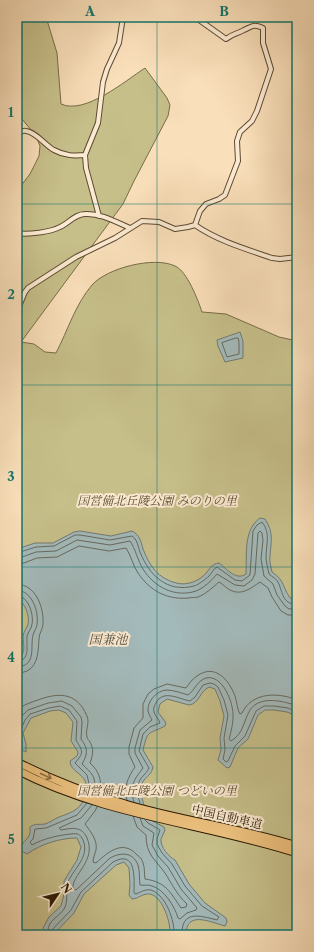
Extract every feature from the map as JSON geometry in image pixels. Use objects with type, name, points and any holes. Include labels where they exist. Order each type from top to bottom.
[{"type":"highway","name":"中国自動車道","points":[[17,762],[98,803],[239,831],[297,846]]},
{"type":"highway","name":"中国自動車道","points":[[17,770],[75,792]]},
{"type":"highway","name":"中国自動車道","points":[[148,813],[297,853]]},
{"type":"street","points":[[99,216],[86,168],[85,155],[98,123],[103,82],[107,69],[119,43],[123,17]]},
{"type":"street","points":[[195,17],[226,39],[235,33],[245,30],[249,26],[256,25],[263,28],[263,43],[271,69],[257,111],[252,121],[240,132],[237,141],[238,161],[225,195],[206,204],[200,211],[195,225]]},
{"type":"street","points":[[17,133],[26,130],[53,149],[66,155],[85,155]]},
{"type":"street","points":[[17,233],[55,229],[61,227],[78,215],[86,214],[99,216],[130,228]]},
{"type":"street","points":[[17,311],[25,292],[35,283],[76,257],[146,221],[159,222],[175,229],[182,229],[195,225],[226,242],[272,258],[280,259],[297,257]]},
{"type":"green space","points":[[17,17],[46,17],[57,53],[61,104],[71,106],[81,105],[93,101],[116,88],[145,68],[167,98],[170,105],[168,116],[123,204],[21,342],[34,344],[45,352],[56,353],[76,309],[92,285],[108,273],[131,265],[155,262],[175,266],[184,274],[192,286],[202,312],[226,314],[279,337],[297,341],[297,935],[17,935],[17,191],[30,174],[39,156],[40,146],[36,136],[17,113]]},
{"type":"water","points":[[240,332],[243,341],[243,358],[225,362],[217,340]]},
{"type":"water","name":"国兼池","points":[[260,518],[265,519],[271,533],[270,560],[272,572],[280,579],[292,600],[297,599],[297,716],[287,712],[274,710],[265,710],[258,715],[248,739],[238,748],[230,767],[227,768],[218,760],[221,750],[220,738],[224,716],[215,689],[209,687],[203,691],[197,700],[192,704],[189,705],[167,699],[160,704],[158,712],[166,723],[165,726],[152,732],[148,736],[143,750],[153,767],[151,773],[144,780],[141,789],[142,800],[149,819],[164,827],[165,830],[161,839],[163,848],[170,857],[175,860],[189,884],[205,903],[226,918],[227,922],[225,926],[206,920],[194,920],[190,922],[187,927],[186,935],[170,935],[168,918],[162,905],[155,896],[145,894],[132,899],[129,895],[129,868],[124,862],[116,865],[84,894],[74,913],[53,935],[45,935],[43,928],[49,917],[61,906],[64,894],[64,881],[77,860],[81,847],[77,838],[51,842],[38,847],[27,854],[20,850],[22,844],[29,835],[30,827],[47,823],[70,813],[79,807],[86,792],[86,785],[84,778],[72,768],[71,765],[70,761],[77,756],[78,752],[71,741],[73,722],[66,713],[59,710],[50,711],[31,718],[23,733],[26,744],[26,752],[17,748],[17,659],[23,652],[23,636],[28,625],[28,613],[25,606],[17,599],[17,549],[35,543],[53,543],[74,532],[80,531],[111,536],[132,531],[141,541],[143,549],[155,571],[170,581],[184,584],[197,580],[217,563],[235,575],[242,576],[246,574],[246,551],[248,536],[255,523]]},
{"type":"park label","name":"国営備北丘陵公園 みのりの里","points":[[157,501]]},
{"type":"park label","name":"国営備北丘陵公園 つどいの里","points":[[157,791]]}]
